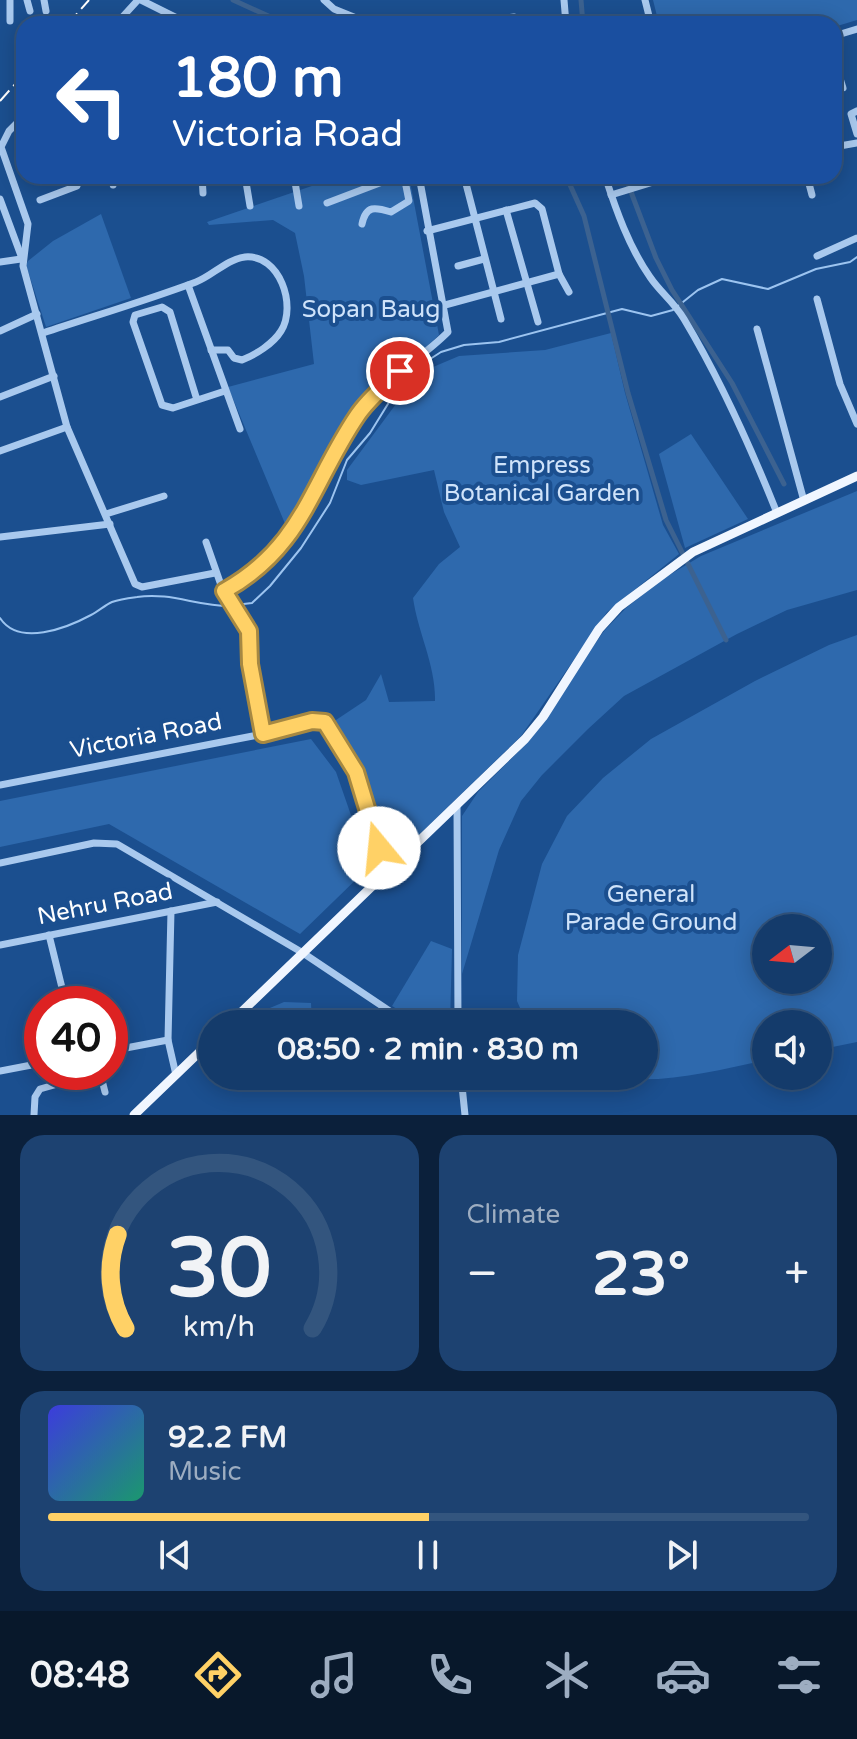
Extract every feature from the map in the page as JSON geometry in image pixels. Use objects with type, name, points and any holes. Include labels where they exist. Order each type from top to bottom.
[{"type":"main road","points":[[244,1010],[525,739],[543,717],[608,617],[693,552],[857,476]]},
{"type":"main road","points":[[134,1115],[198,1054]]},
{"type":"street","points":[[10,0],[10,21]]},
{"type":"street","points":[[27,0],[30,11]]},
{"type":"street","points":[[44,0],[46,11]]},
{"type":"street","points":[[124,16],[140,0],[173,16]]},
{"type":"street","points":[[324,0],[334,9],[351,16]]},
{"type":"street","points":[[857,111],[851,114],[857,134]]},
{"type":"street","points":[[16,124],[1,147],[28,224],[22,260]]},
{"type":"street","points":[[40,200],[77,184]]},
{"type":"street","points":[[202,184],[203,193]]},
{"type":"street","points":[[246,184],[250,206]]},
{"type":"street","points":[[295,184],[299,206]]},
{"type":"street","points":[[327,203],[379,184]]},
{"type":"street","points":[[362,224],[364,213],[369,209],[378,207],[391,212],[409,201],[404,184]]},
{"type":"street","points":[[226,594],[258,570],[288,538],[362,408],[400,371],[448,332],[420,184]]},
{"type":"street","points":[[466,184],[501,319]]},
{"type":"street","points":[[609,184],[644,267],[686,322],[742,433],[777,513]]},
{"type":"street","points":[[614,194],[644,184]]},
{"type":"street","points":[[809,184],[812,195]]},
{"type":"street","points":[[0,199],[22,260],[67,427],[106,514],[131,580],[138,586],[215,573]]},
{"type":"street","points":[[427,231],[530,203],[539,204],[559,274],[569,292]]},
{"type":"street","points":[[506,210],[538,322]]},
{"type":"street","points":[[817,256],[857,238]]},
{"type":"street","points":[[43,333],[188,285],[244,257],[254,258],[277,272],[287,297],[283,329],[265,347],[242,360],[234,358],[228,350],[211,350]]},
{"type":"street","points":[[458,266],[484,259]]},
{"type":"street","points":[[0,262],[22,260]]},
{"type":"street","points":[[445,305],[559,274]]},
{"type":"street","points":[[188,285],[240,429]]},
{"type":"street","points":[[817,299],[840,384],[857,424]]},
{"type":"street","points":[[145,300],[148,310]]},
{"type":"street","points":[[197,400],[170,312],[162,307],[135,315],[133,322],[159,401],[166,408],[173,408],[225,391]]},
{"type":"street","points":[[0,331],[37,314]]},
{"type":"street","points":[[757,329],[804,501]]},
{"type":"street","points":[[0,397],[54,376]]},
{"type":"street","points":[[0,451],[67,427]]},
{"type":"street","points":[[106,514],[164,496]]},
{"type":"street","points":[[0,537],[110,524]]},
{"type":"street","points":[[206,542],[215,573],[243,617],[251,639],[250,664],[263,734]]},
{"type":"street","name":"Victoria Road","points":[[0,785],[263,734],[312,721],[325,722],[356,772],[387,873]]},
{"type":"street","points":[[457,806],[458,1010]]},
{"type":"street","points":[[0,863],[94,843],[117,844],[303,953],[388,1010]]},
{"type":"street","name":"Nehru Road","points":[[0,945],[217,902]]},
{"type":"street","points":[[171,911],[168,1040],[176,1075]]},
{"type":"street","points":[[49,935],[62,986]]},
{"type":"street","points":[[128,1048],[168,1040]]},
{"type":"street","points":[[0,1071],[24,1066]]},
{"type":"street","points":[[34,1115],[35,1097],[39,1090]]},
{"type":"street","points":[[463,1090],[466,1112]]},
{"type":"green space","points":[[653,0],[857,0],[857,20],[842,25],[842,16],[657,16]]},
{"type":"green space","name":"Sopan Baug","points":[[318,184],[411,184],[439,335],[360,409],[327,457],[298,519],[286,526],[228,387],[314,364],[304,276],[295,233],[273,220],[209,225],[207,222]]},
{"type":"green space","points":[[101,214],[131,298],[46,327],[26,265],[53,241]]},
{"type":"green space","name":"Empress Botanical Garden","points":[[611,333],[663,525],[679,554],[607,612],[521,736],[390,863],[358,771],[333,722],[366,700],[381,674],[389,702],[435,701],[433,675],[413,598],[439,564],[460,547],[444,512],[434,470],[361,485],[347,480],[347,470],[419,373],[459,356],[545,350]]},
{"type":"green space","points":[[691,434],[748,519],[685,548],[659,454]]},
{"type":"green space","points":[[857,491],[857,590],[787,610],[624,696],[542,775],[521,801],[499,850],[462,974],[462,816],[478,792],[519,751],[604,631],[626,608],[661,580],[701,556]]},
{"type":"green space","name":"General Parade Ground","points":[[857,635],[857,1042],[832,1047],[832,1010],[752,1010],[752,1063],[706,1073],[658,1078],[658,1010],[521,1010],[517,1001],[518,955],[542,864],[567,816],[603,778],[651,739],[755,681]]},
{"type":"green space","points":[[311,739],[336,772],[369,867],[300,934],[109,824],[0,847],[0,801]]},
{"type":"green space","points":[[431,941],[452,949],[450,1010],[399,1010],[392,1006]]},
{"type":"green space","points":[[284,1002],[311,1003],[311,1010],[265,1010]]},
{"type":"waterway","points":[[233,0],[268,16]]},
{"type":"waterway","points":[[581,0],[582,16]]},
{"type":"waterway","points":[[570,184],[584,216],[628,393],[666,520],[726,640]]},
{"type":"waterway","points":[[628,184],[656,258],[672,290],[732,383],[784,484]]},
{"type":"waterway","points":[[678,306],[698,290],[722,279],[768,289],[816,269],[850,262],[857,257]]},
{"type":"waterway","points":[[235,605],[252,603],[301,548],[330,503],[347,460],[370,433],[391,399],[424,363],[441,352],[464,345],[499,342],[622,309],[651,316],[673,310]]},
{"type":"waterway","points":[[0,618],[8,627],[31,633],[69,625],[112,602],[131,598],[161,596],[229,606]]},
{"type":"railway","points":[[75,16],[89,0]]},
{"type":"railway","points":[[0,101],[16,83]]},
{"type":"route","points":[[379,848],[356,772],[325,722],[312,721],[263,734],[250,664],[249,631],[224,591],[258,570],[288,538],[362,408],[400,371]]}]
